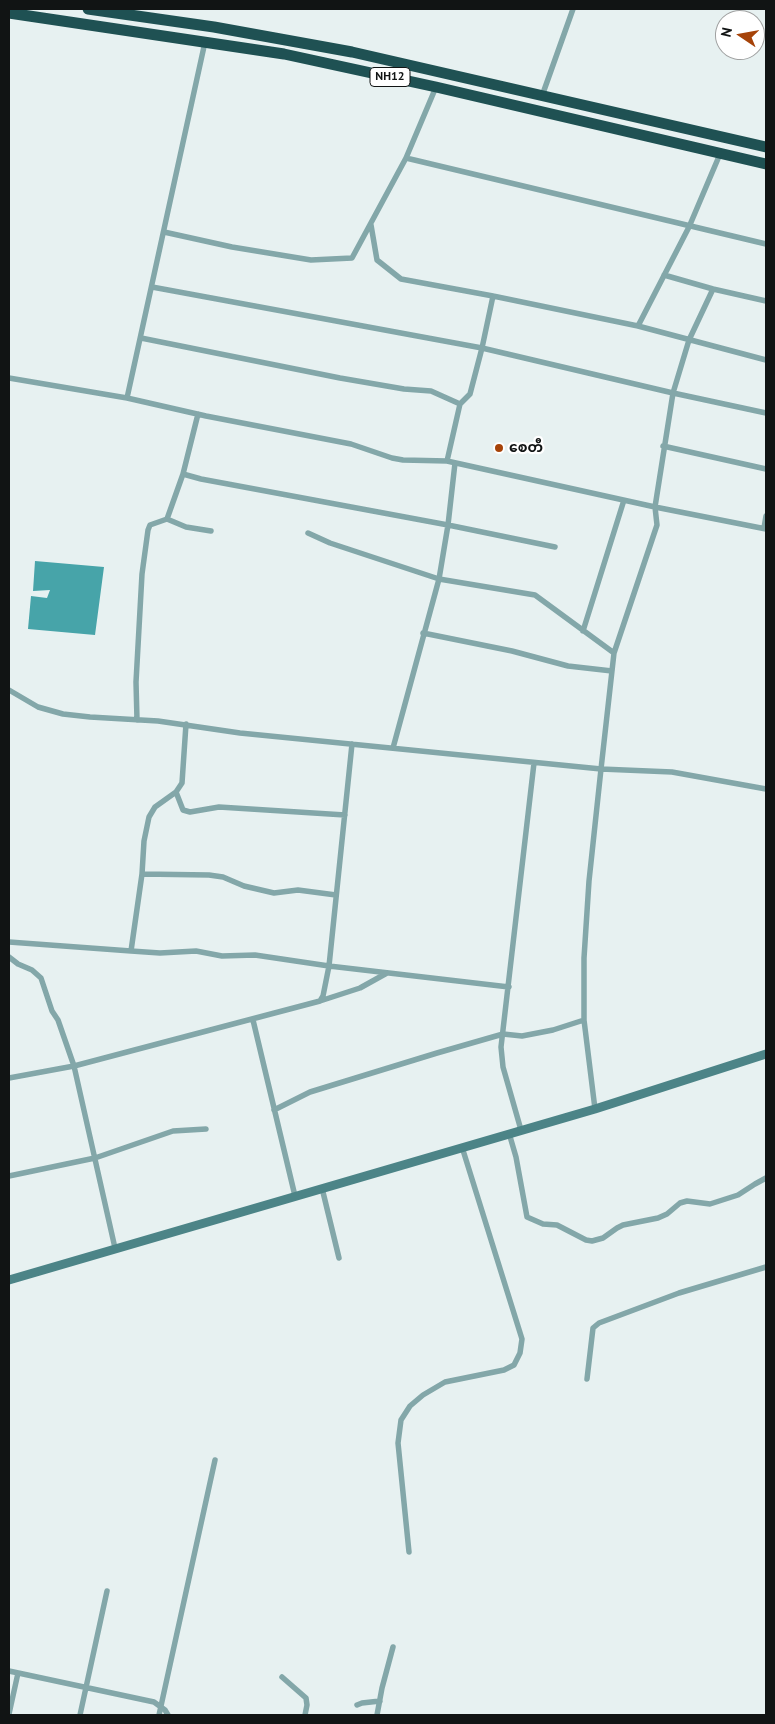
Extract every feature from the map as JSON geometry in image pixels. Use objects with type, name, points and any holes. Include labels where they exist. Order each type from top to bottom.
[{"type":"highway","name":"NH12","points":[[88,9],[214,27],[352,52],[766,147]]},
{"type":"highway","name":"NH12","points":[[9,13],[284,54],[766,164]]},
{"type":"main road","points":[[9,1280],[595,1109],[766,1054]]},
{"type":"street","points":[[542,96],[573,9]]},
{"type":"street","points":[[127,398],[206,42]]},
{"type":"street","points":[[164,232],[232,247],[311,260],[352,258],[406,158],[436,88]]},
{"type":"street","points":[[638,326],[689,226],[720,154]]},
{"type":"street","points":[[406,158],[766,244]]},
{"type":"street","points":[[371,225],[377,260],[401,279],[638,326],[766,360]]},
{"type":"street","points":[[664,275],[713,289],[766,300]]},
{"type":"street","points":[[152,287],[482,348],[766,413]]},
{"type":"street","points":[[595,1109],[584,1020],[584,958],[589,881],[614,653],[658,524],[655,507],[663,446],[673,393],[689,340],[713,289]]},
{"type":"street","points":[[447,461],[460,404],[470,394],[493,296]]},
{"type":"street","points":[[141,338],[340,378],[404,389],[431,391],[460,404]]},
{"type":"street","points":[[9,378],[127,398],[351,444],[392,458],[412,461],[447,461],[765,529],[766,516]]},
{"type":"street","points":[[167,519],[183,474],[198,414]]},
{"type":"street","points":[[663,446],[766,469]]},
{"type":"street","points":[[393,748],[439,578],[448,525],[455,463]]},
{"type":"street","points":[[183,474],[201,479],[448,525],[555,548]]},
{"type":"street","points":[[583,631],[624,500]]},
{"type":"street","points":[[137,720],[136,682],[142,574],[148,530],[150,525],[167,519],[186,527],[211,531]]},
{"type":"street","points":[[308,533],[439,578],[535,595],[614,653]]},
{"type":"street","points":[[424,633],[512,651],[568,666],[612,671]]},
{"type":"street","points":[[9,690],[38,707],[63,714],[186,724],[240,733],[534,763],[601,769],[672,772],[766,789]]},
{"type":"street","points":[[131,951],[142,874],[144,841],[149,817],[155,807],[176,792],[182,783],[186,724]]},
{"type":"street","points":[[320,1001],[323,996],[329,966],[352,744]]},
{"type":"street","points":[[522,1130],[503,1067],[501,1047],[534,763]]},
{"type":"street","points":[[176,792],[183,810],[190,812],[219,807],[344,815]]},
{"type":"street","points":[[142,874],[209,875],[274,893],[298,890],[336,895]]},
{"type":"street","points":[[9,942],[160,953],[196,951],[222,956],[255,955],[509,988]]},
{"type":"street","points":[[9,957],[18,964],[32,970],[41,978],[52,1011],[58,1020],[74,1066],[115,1248]]},
{"type":"street","points":[[9,1078],[74,1066],[253,1020],[360,988],[388,973]]},
{"type":"street","points":[[253,1020],[295,1196]]},
{"type":"street","points":[[274,1110],[310,1092],[436,1053],[503,1034],[522,1036],[553,1030],[584,1020]]},
{"type":"street","points":[[9,1176],[96,1158],[172,1131],[206,1129]]},
{"type":"street","points":[[509,1133],[516,1157],[527,1216],[543,1224],[557,1225],[586,1240],[592,1241],[603,1238],[617,1228],[658,1218],[680,1203],[710,1204],[738,1195],[766,1178]]},
{"type":"street","points":[[409,1552],[398,1443],[401,1420],[410,1406],[445,1382],[504,1370],[514,1366],[520,1353],[522,1339],[462,1147]]},
{"type":"street","points":[[322,1188],[339,1258]]},
{"type":"street","points":[[587,1379],[593,1328],[599,1323],[679,1293],[766,1267]]},
{"type":"street","points":[[159,1715],[215,1460]]},
{"type":"street","points":[[80,1715],[108,1591]]},
{"type":"street","points":[[377,1715],[393,1647]]},
{"type":"street","points":[[9,1671],[154,1702],[168,1715]]},
{"type":"street","points":[[9,1714],[18,1673]]},
{"type":"street","points":[[282,1677],[306,1698],[305,1715]]},
{"type":"street","points":[[357,1705],[380,1701]]},
{"type":"water","points":[[35,561],[104,567],[95,635],[28,629],[31,596],[47,598],[50,590],[33,591]]},
{"type":"place","name":"စေတီ","points":[[499,448]]}]
